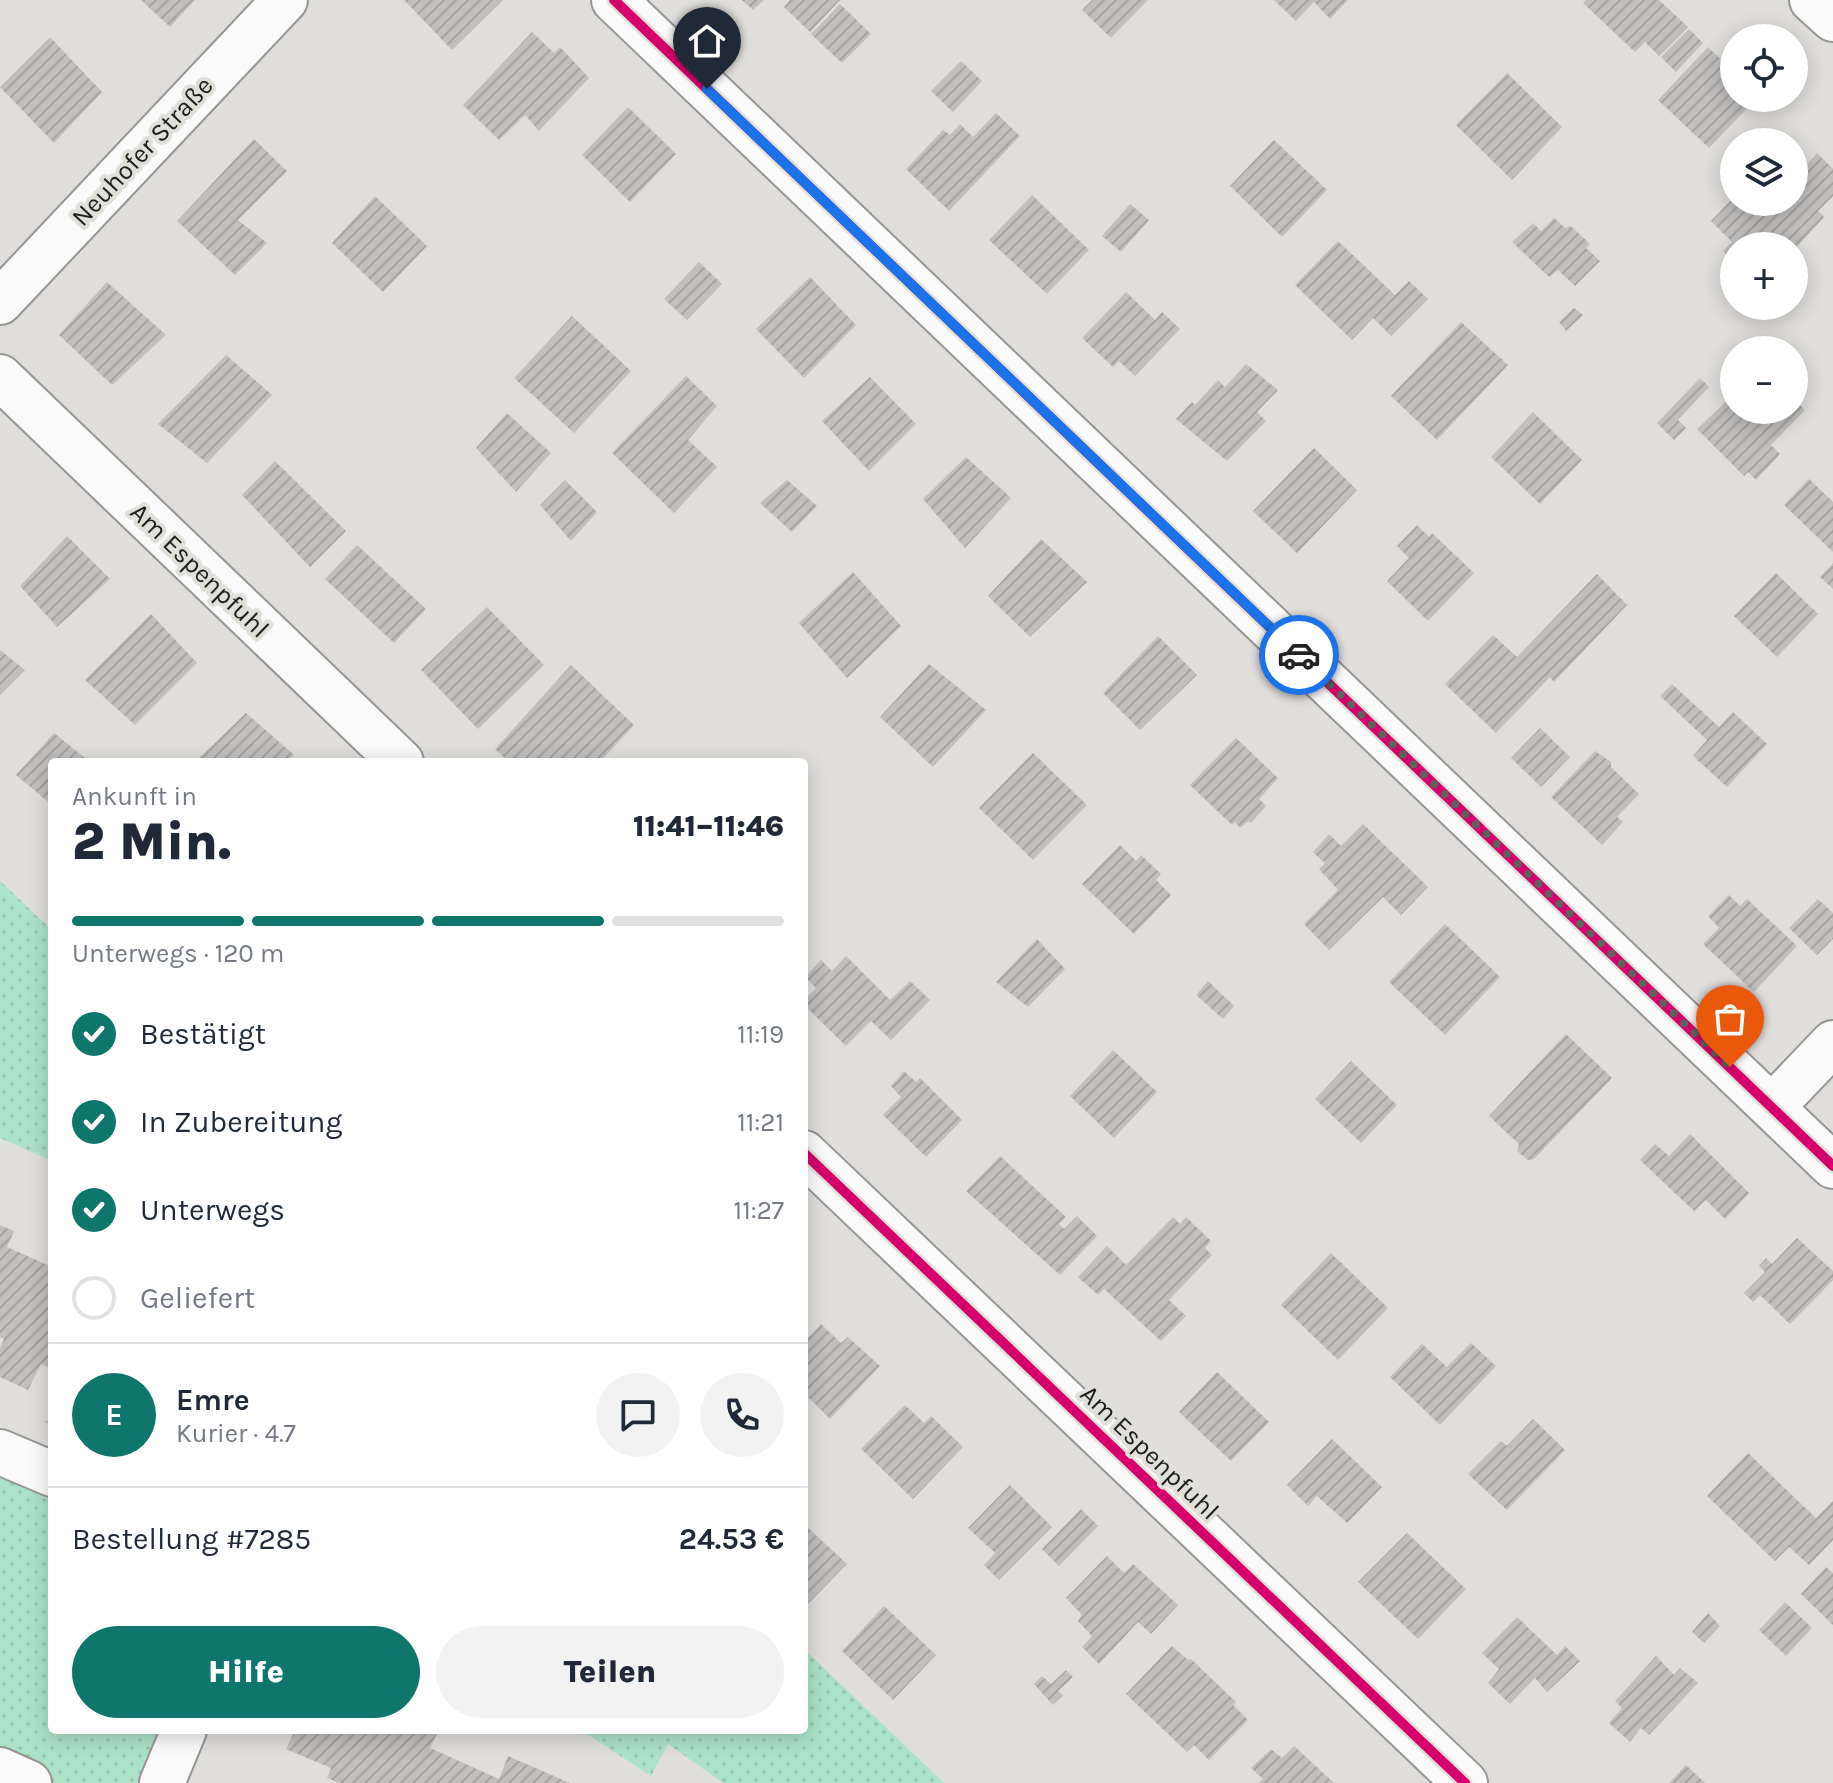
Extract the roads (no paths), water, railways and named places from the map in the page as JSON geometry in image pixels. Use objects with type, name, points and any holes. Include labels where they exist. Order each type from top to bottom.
[{"type":"street","name":"Neuhofer Straße","points":[[0,302],[285,0]]},
{"type":"street","points":[[614,0],[1833,1166]]},
{"type":"street","points":[[1812,0],[1833,19]]},
{"type":"street","name":"Am Espenpfuhl","points":[[0,377],[397,758]]},
{"type":"street","points":[[1772,1107],[1833,1043]]},
{"type":"street","name":"Am Espenpfuhl","points":[[808,1157],[1465,1783]]},
{"type":"street","points":[[0,1452],[48,1472]]},
{"type":"street","points":[[162,1783],[182,1734]]},
{"type":"street","points":[[0,1770],[29,1783]]}]
